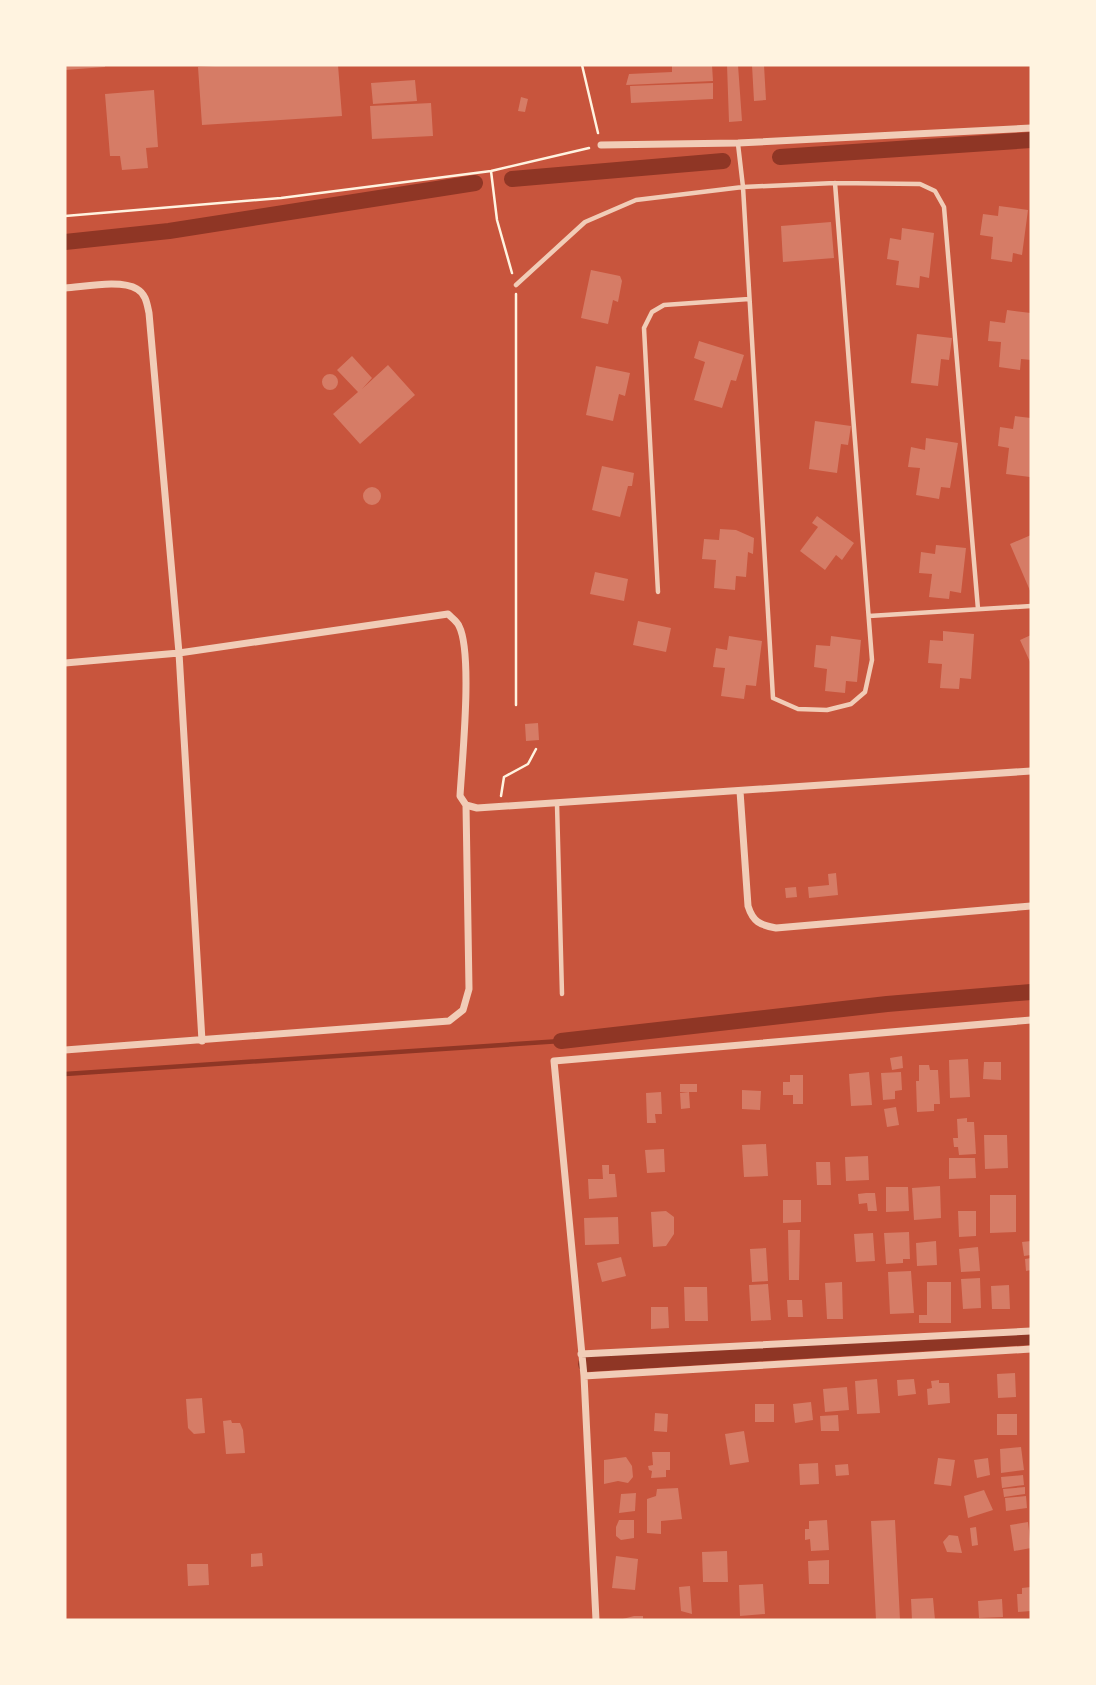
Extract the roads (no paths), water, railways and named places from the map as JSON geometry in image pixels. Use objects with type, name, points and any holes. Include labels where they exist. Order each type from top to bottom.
[{"type":"street","points":[[601,145],[738,143],[1031,128]]},
{"type":"street","points":[[65,288],[120,284],[137,289],[145,298],[149,313],[179,653],[202,1041]]},
{"type":"street","points":[[65,663],[179,653],[448,614],[459,624],[464,646],[465,699],[460,796],[466,806],[469,989],[463,1010],[449,1021],[65,1050]]},
{"type":"street","points":[[466,806],[557,804],[1031,771]]},
{"type":"street","points":[[740,790],[748,906],[751,917],[759,925],[776,928],[1031,906]]},
{"type":"street","points":[[596,1620],[584,1376],[554,1063],[1031,1020]]},
{"type":"street","points":[[581,1354],[1031,1331]]},
{"type":"street","points":[[584,1376],[1031,1349]]},
{"type":"lane","points":[[738,143],[743,187],[773,698],[798,709],[827,710],[851,704],[865,692],[872,660],[835,183]]},
{"type":"lane","points":[[516,285],[585,222],[636,200],[743,187],[835,183],[920,184],[935,191],[944,207],[978,609]]},
{"type":"lane","points":[[659,592],[644,328],[652,312],[664,305],[750,299]]},
{"type":"lane","points":[[869,616],[1031,606]]},
{"type":"lane","points":[[557,804],[562,994]]},
{"type":"waterway","points":[[780,157],[1031,140]]},
{"type":"waterway","points":[[512,179],[723,161]]},
{"type":"waterway","points":[[65,242],[169,231],[475,183]]},
{"type":"waterway","points":[[561,1041],[887,1004],[1031,992]]},
{"type":"waterway","points":[[65,1074],[561,1041]]},
{"type":"waterway","points":[[586,1364],[1031,1337]]}]
